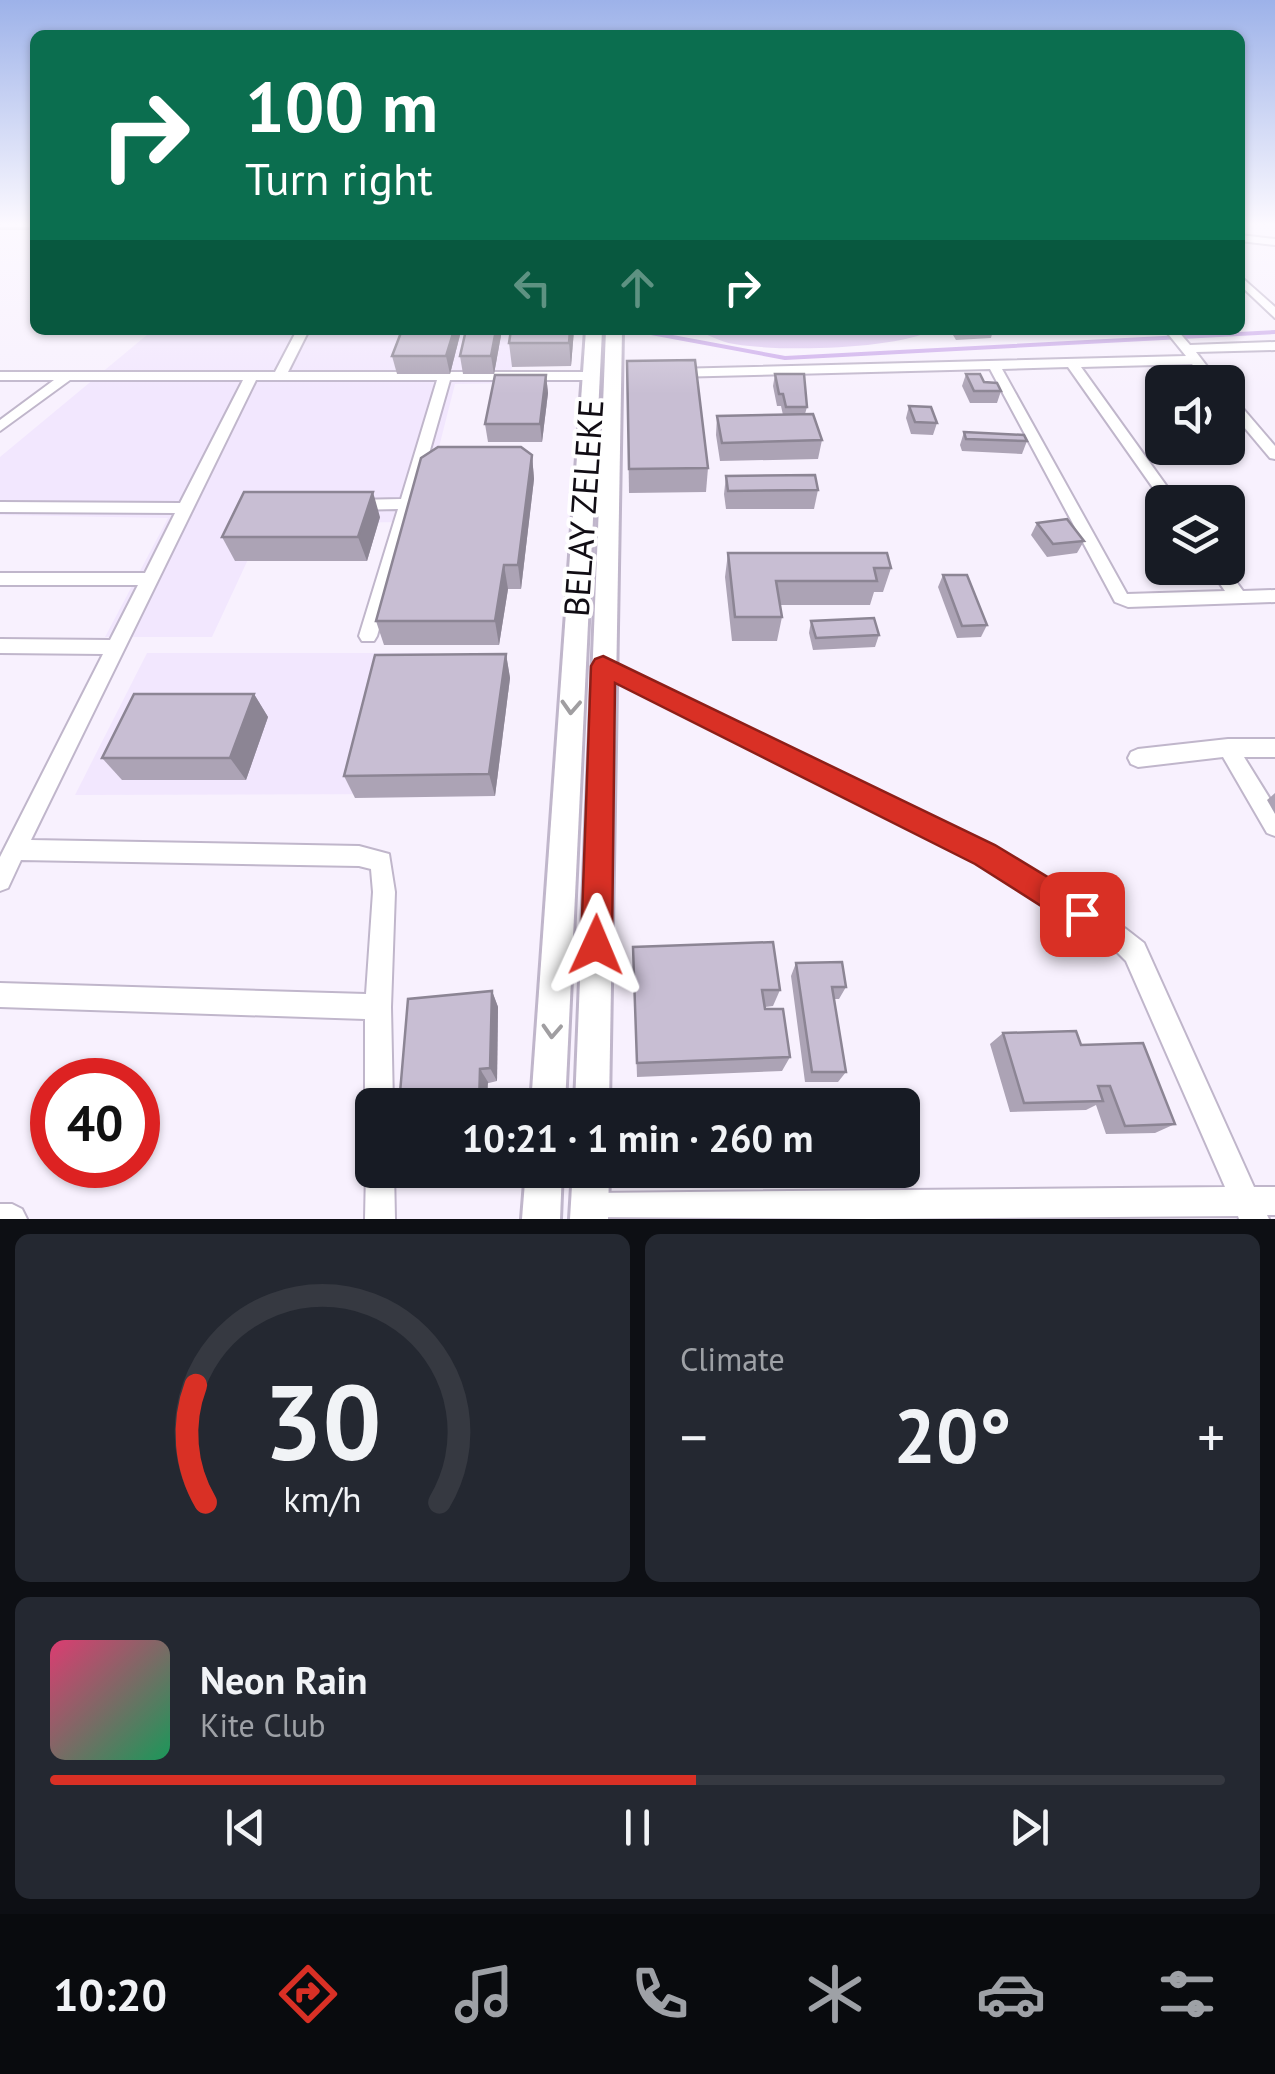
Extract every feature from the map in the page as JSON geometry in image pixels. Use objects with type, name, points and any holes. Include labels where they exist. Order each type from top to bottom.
[{"type":"street","points":[[1245,284],[1275,314]]},
{"type":"street","points":[[280,375],[301,335]]},
{"type":"street","name":"BELAY ZELEKE","points":[[592,1088],[612,375],[605,335]]},
{"type":"street","points":[[1174,335],[1199,365]]},
{"type":"street","points":[[1240,335],[1250,346]]},
{"type":"street","points":[[650,374],[1070,362],[1275,346]]},
{"type":"street","points":[[1070,362],[1159,485]]},
{"type":"street","points":[[993,363],[1121,598],[1128,601],[1275,596]]},
{"type":"street","points":[[368,636],[445,375]]},
{"type":"street","points":[[0,376],[612,375]]},
{"type":"street","name":"BELAY ZELEKE","points":[[549,1088],[574,663],[612,375]]},
{"type":"street","points":[[0,427],[67,376]]},
{"type":"street","points":[[0,880],[252,376]]},
{"type":"street","points":[[1245,420],[1275,455]]},
{"type":"street","points":[[326,506],[404,504]]},
{"type":"street","points":[[0,508],[186,508]]},
{"type":"street","points":[[0,579],[151,578]]},
{"type":"street","points":[[1229,585],[1236,595]]},
{"type":"street","points":[[0,646],[117,647]]},
{"type":"street","points":[[574,663],[603,666],[985,855],[1118,937],[1135,952],[1258,1207],[590,1199]]},
{"type":"street","points":[[1138,758],[1228,748],[1275,748]]},
{"type":"street","points":[[1228,748],[1275,826]]},
{"type":"street","points":[[15,850],[359,856],[381,861],[384,892],[379,1088]]},
{"type":"street","points":[[0,995],[378,1007]]},
{"type":"street","points":[[380,1188],[380,1219]]},
{"type":"street","points":[[541,1219],[543,1188]]},
{"type":"street","points":[[0,1219],[12,1219]]},
{"type":"shaded area","points":[[147,335],[518,335],[509,383],[455,384],[420,522],[265,523],[212,637],[105,637],[168,518],[0,515],[0,457]]},
{"type":"shaded area","points":[[708,335],[920,335],[891,342],[799,348],[725,342]]},
{"type":"shaded area","points":[[147,653],[434,653],[404,794],[75,795]]},
{"type":"building","points":[[400,335],[452,335],[446,356],[392,356]]},
{"type":"building","points":[[465,335],[495,335],[491,356],[460,356]]},
{"type":"building","points":[[510,335],[570,335],[569,343],[509,343]]},
{"type":"building","points":[[695,360],[708,468],[629,469],[627,361]]},
{"type":"building","points":[[775,374],[804,374],[807,407],[786,407]]},
{"type":"building","points":[[966,374],[980,374],[984,382],[997,383],[1001,391],[974,391]]},
{"type":"building","points":[[495,375],[546,375],[540,424],[485,424]]},
{"type":"building","points":[[909,406],[931,407],[937,423],[915,422]]},
{"type":"building","points":[[813,414],[822,440],[722,443],[717,416]]},
{"type":"building","points":[[964,432],[1024,435],[1027,441],[966,439]]},
{"type":"building","points":[[438,447],[521,447],[532,455],[518,565],[504,565],[495,621],[376,621],[421,458]]},
{"type":"building","points":[[815,475],[818,490],[728,491],[726,476]]},
{"type":"building","points":[[244,492],[373,492],[358,537],[222,537]]},
{"type":"building","points":[[1067,519],[1084,541],[1053,544],[1037,523]]},
{"type":"building","points":[[728,553],[887,553],[891,568],[874,568],[877,581],[776,581],[782,617],[735,617]]},
{"type":"building","points":[[943,575],[967,575],[987,625],[962,626]]},
{"type":"building","points":[[874,618],[879,635],[816,638],[811,621]]},
{"type":"building","points":[[506,654],[489,774],[344,776],[375,655]]},
{"type":"building","points":[[134,694],[254,694],[230,758],[102,758]]},
{"type":"building","points":[[773,942],[780,990],[762,990],[765,1009],[783,1009],[790,1057],[637,1063],[633,947]]},
{"type":"building","points":[[842,962],[846,987],[832,987],[846,1072],[812,1072],[796,963]]},
{"type":"building","points":[[492,991],[490,1068],[480,1069],[479,1088],[400,1088],[408,999]]},
{"type":"building","points":[[1076,1031],[1081,1045],[1143,1043],[1175,1124],[1125,1126],[1110,1086],[1098,1086],[1103,1101],[1024,1103],[1003,1033]]},
{"type":"waterway","points":[[1245,334],[1275,332]]},
{"type":"waterway","points":[[662,335],[785,358],[1218,335]]},
{"type":"route","points":[[596,945],[603,666],[985,855],[1082,914]]}]
